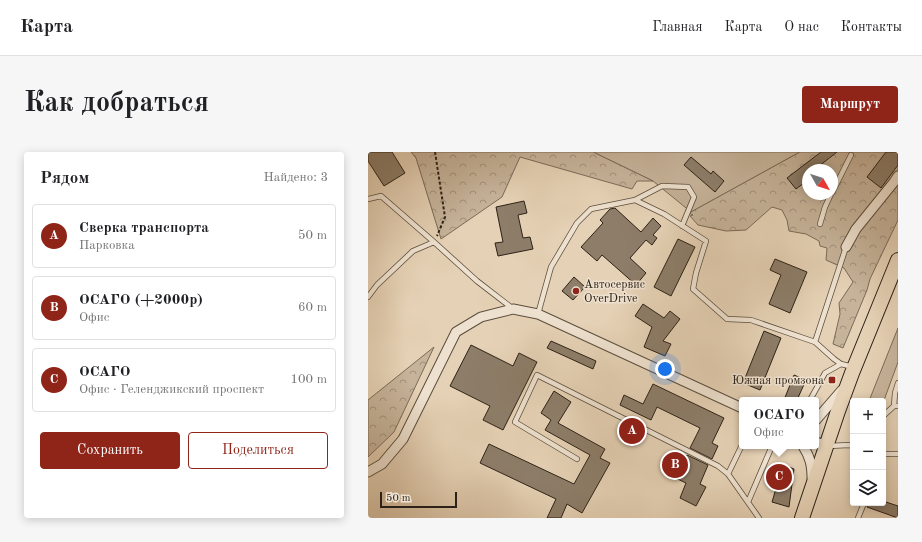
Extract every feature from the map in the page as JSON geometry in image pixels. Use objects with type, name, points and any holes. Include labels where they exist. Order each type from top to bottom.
[{"type":"main road","points":[[802,518],[813,487],[821,444],[854,370],[898,260]]},
{"type":"street","points":[[846,247],[856,229],[898,176]]},
{"type":"street","points":[[368,472],[382,464],[403,439],[456,332],[481,317],[513,309],[538,314],[739,407]]},
{"type":"street","points":[[819,417],[841,392],[854,370]]},
{"type":"street","points":[[805,449],[812,466],[813,487]]},
{"type":"lane","points":[[838,181],[851,155]]},
{"type":"lane","points":[[538,314],[551,267],[577,222],[591,209],[635,200],[662,186],[688,187],[694,197],[682,226]]},
{"type":"lane","points":[[368,199],[381,196],[477,281],[513,309]]},
{"type":"lane","points":[[635,200],[664,214],[706,240],[696,273],[693,289],[727,319],[751,320],[815,342],[834,360],[854,370]]},
{"type":"lane","points":[[820,224],[828,200]]},
{"type":"lane","points":[[368,297],[412,251],[434,242]]},
{"type":"lane","points":[[815,342],[846,247]]},
{"type":"lane","points":[[812,397],[825,373],[841,364]]},
{"type":"lane","points":[[577,459],[515,422],[537,375],[718,466],[728,474],[759,518]]},
{"type":"lane","points":[[886,414],[896,406],[895,393],[898,383]]},
{"type":"lane","points":[[821,444],[850,444]]},
{"type":"lane","points":[[728,474],[740,449]]},
{"type":"lane","points":[[748,502],[771,449]]},
{"type":"lane","points":[[886,454],[898,454]]},
{"type":"lane","points":[[858,518],[863,506]]},
{"type":"path","points":[[434,242],[445,216],[435,152]]},
{"type":"green space","points":[[411,152],[593,152],[653,181],[637,181],[632,189],[520,157],[502,197],[441,239],[416,158]]},
{"type":"green space","points":[[593,152],[800,152],[691,212],[653,181]]},
{"type":"green space","points":[[800,152],[898,152],[898,220],[870,279],[867,290],[843,348],[833,344],[840,314],[839,303],[853,282],[844,268],[826,260],[827,248],[820,246],[819,241],[806,234],[789,231],[787,220],[782,210],[772,207],[746,230],[726,231],[698,225],[690,216],[693,215],[685,211],[691,212]]},
{"type":"green space","points":[[898,328],[898,362],[885,398],[870,398]]},
{"type":"green space","points":[[434,347],[394,432],[368,457],[368,400]]},
{"type":"building","points":[[368,152],[392,152],[405,173],[384,186],[368,161]]},
{"type":"building","points":[[821,152],[837,152],[822,164],[805,164]]},
{"type":"building","points":[[886,152],[898,152],[898,165],[881,188],[867,177]]},
{"type":"building","points":[[691,157],[711,174],[713,171],[724,181],[715,192],[684,165]]},
{"type":"building","points":[[802,167],[802,184],[796,189],[787,178]]},
{"type":"building","points":[[524,201],[527,213],[518,215],[523,238],[530,237],[533,249],[498,256],[495,243],[503,242],[496,207]]},
{"type":"building","points":[[615,208],[641,232],[653,218],[661,226],[653,235],[657,238],[652,245],[646,240],[630,258],[646,273],[636,285],[602,255],[597,261],[581,247],[603,223],[600,220],[610,209]]},
{"type":"building","points":[[678,239],[695,247],[671,296],[654,287]]},
{"type":"building","points":[[775,259],[807,272],[790,313],[769,304],[781,275],[770,270]]},
{"type":"building","points":[[574,277],[585,287],[573,300],[562,291]]},
{"type":"building","points":[[643,304],[664,318],[670,311],[680,319],[663,341],[671,344],[665,356],[644,347],[652,327],[635,316]]},
{"type":"building","points":[[764,331],[781,338],[760,390],[743,383]]},
{"type":"building","points":[[551,341],[596,361],[593,369],[547,348]]},
{"type":"building","points":[[471,345],[513,366],[519,353],[537,362],[503,430],[483,420],[490,406],[450,386]]},
{"type":"building","points":[[794,375],[806,380],[798,397],[785,397]]},
{"type":"building","points":[[653,384],[724,418],[712,443],[718,446],[712,459],[690,448],[700,428],[657,407],[651,420],[620,405],[624,395],[643,404]]},
{"type":"building","points":[[554,391],[571,402],[558,423],[605,449],[600,458],[610,463],[582,513],[567,504],[561,518],[547,518],[556,499],[480,463],[489,444],[574,484],[590,455],[545,430],[551,420],[541,413]]},
{"type":"building","points":[[687,455],[708,465],[700,484],[706,487],[696,506],[680,498],[686,483],[665,473],[671,460],[682,465]]},
{"type":"building","points":[[783,465],[794,469],[789,507],[772,502]]},
{"type":"building","points":[[886,502],[898,506],[898,518],[867,507],[886,506]]},
{"type":"place","name":"Автосервис OverDrive","points":[[576,291]]},
{"type":"place","name":"Южная промзона","points":[[832,380]]},
{"type":"place","name":"Сверка транспорта","points":[[632,431]]},
{"type":"place","name":"ОСАГО (+2000р)","points":[[675,465]]},
{"type":"place","name":"ОСАГО","points":[[779,477]]}]
